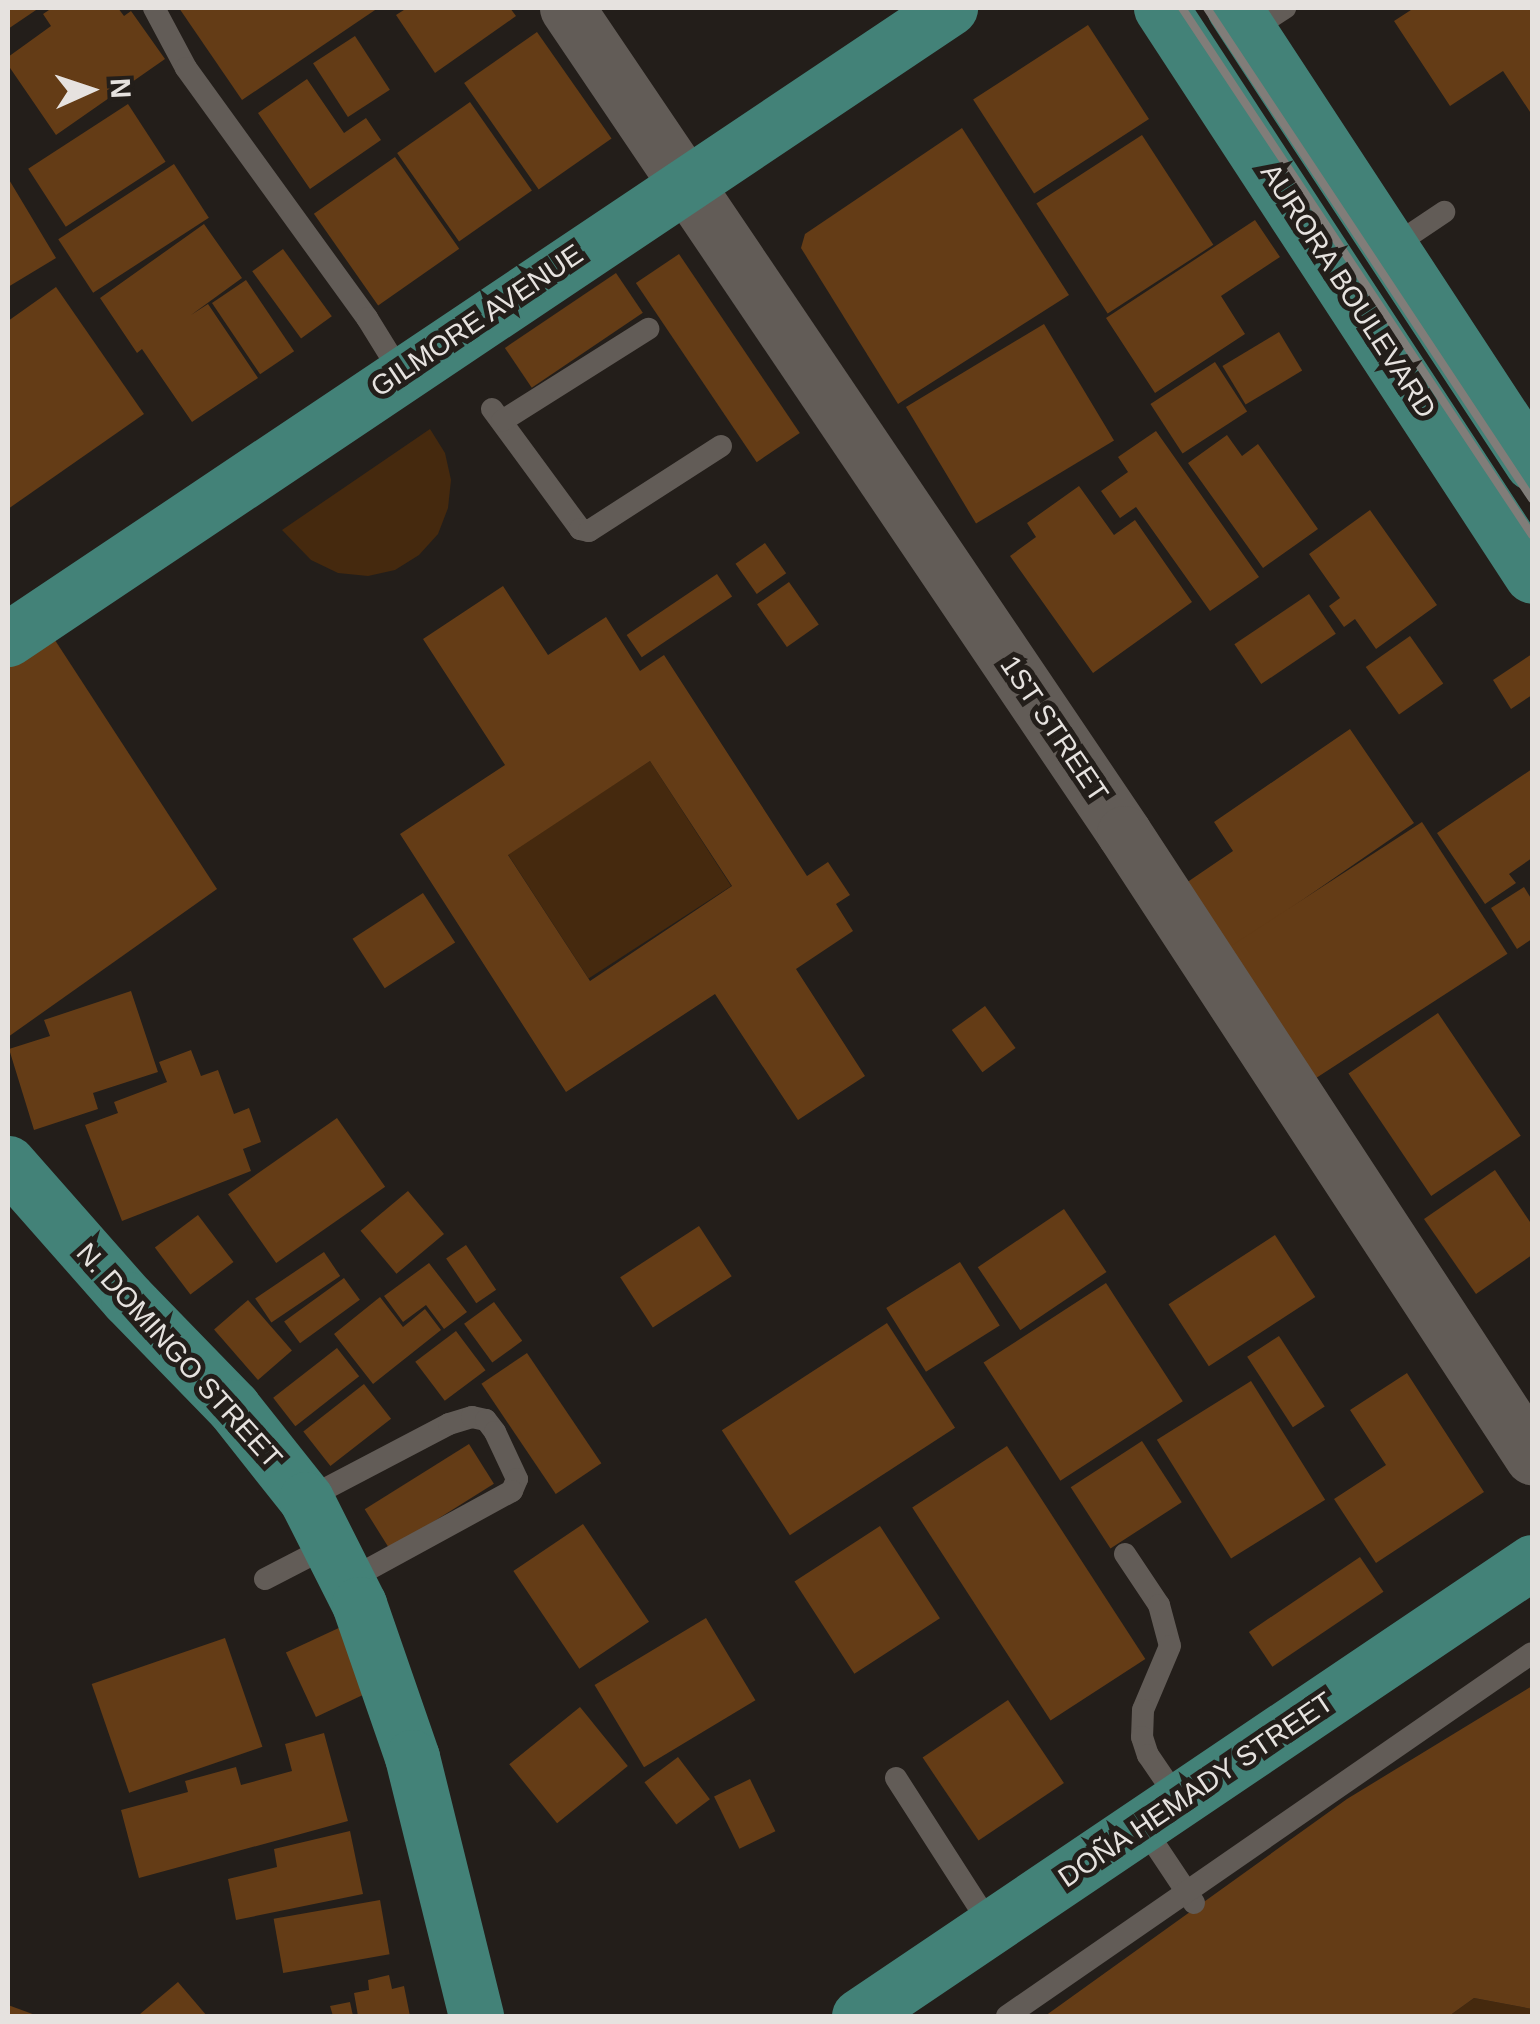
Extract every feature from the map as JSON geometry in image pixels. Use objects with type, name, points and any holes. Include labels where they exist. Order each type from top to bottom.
[{"type":"main road","name":"GILMORE AVENUE","points":[[8,639],[685,181],[950,8]]},
{"type":"main road","name":"AURORA BOULEVARD","points":[[1161,8],[1532,576]]},
{"type":"main road","points":[[1256,15],[1392,246],[1532,462]]},
{"type":"main road","name":"N. DOMINGO STREET","points":[[8,1163],[116,1286],[233,1406],[328,1542],[412,1757],[476,2016]]},
{"type":"main road","name":"DOÑA HEMADY STREET","points":[[873,2013],[1532,1562]]},
{"type":"street","name":"1ST STREET","points":[[567,8],[1124,833],[1532,1457]]},
{"type":"lane","points":[[154,8],[186,68],[367,318],[402,373]]},
{"type":"lane","points":[[1392,246],[1444,212]]},
{"type":"lane","points":[[648,330],[497,415],[580,530],[589,531],[721,446]]},
{"type":"lane","points":[[265,1579],[328,1542],[450,1424],[472,1417],[486,1420],[495,1432],[517,1479],[512,1491],[328,1542]]},
{"type":"lane","points":[[1125,1554],[1159,1605],[1170,1646],[1144,1710],[1142,1737],[1162,1815],[1191,1898]]},
{"type":"lane","points":[[1006,2016],[1191,1898],[1532,1653]]},
{"type":"lane","points":[[896,1778],[992,1928]]},
{"type":"shaded area","points":[[430,429],[445,453],[451,480],[448,508],[438,534],[419,555],[395,570],[368,576],[338,573],[311,560],[282,530]]},
{"type":"shaded area","points":[[650,761],[731,886],[589,979],[507,854]]},
{"type":"shaded area","points":[[1474,1998],[1532,2009],[1532,2016],[1449,2016]]},
{"type":"building","points":[[8,8],[39,8],[8,29]]},
{"type":"building","points":[[52,8],[118,8],[124,16],[131,11],[165,59],[56,135],[8,65],[8,57],[51,26],[43,14]]},
{"type":"building","points":[[179,8],[378,8],[242,100]]},
{"type":"building","points":[[407,8],[510,8],[516,16],[435,73],[396,15]]},
{"type":"building","points":[[1414,8],[1532,8],[1532,115],[1503,71],[1450,106],[1394,21]]},
{"type":"building","points":[[1088,25],[1149,119],[1034,194],[973,100]]},
{"type":"building","points":[[537,32],[612,138],[539,190],[464,83]]},
{"type":"building","points":[[355,36],[390,90],[348,117],[313,63]]},
{"type":"building","points":[[307,79],[344,133],[366,118],[381,140],[310,189],[258,113]]},
{"type":"building","points":[[470,102],[532,190],[459,242],[397,153]]},
{"type":"building","points":[[128,104],[166,162],[66,227],[28,169]]},
{"type":"building","points":[[962,128],[1069,295],[898,404],[801,248],[805,234]]},
{"type":"building","points":[[1142,135],[1213,245],[1108,313],[1036,204]]},
{"type":"building","points":[[395,157],[459,249],[378,306],[314,214]]},
{"type":"building","points":[[174,164],[209,218],[93,293],[58,239]]},
{"type":"building","points":[[8,178],[56,258],[8,287]]},
{"type":"building","points":[[1255,220],[1280,257],[1221,296],[1245,334],[1155,393],[1106,318]]},
{"type":"building","points":[[204,224],[242,278],[191,315],[208,304],[258,378],[192,422],[142,349],[137,353],[100,298]]},
{"type":"building","points":[[283,249],[332,316],[301,338],[252,271]]},
{"type":"building","points":[[679,254],[800,433],[757,462],[636,283]]},
{"type":"building","points":[[616,273],[643,313],[532,388],[505,348]]},
{"type":"building","points":[[246,280],[294,351],[260,374],[212,303]]},
{"type":"building","points":[[56,287],[144,414],[8,509],[8,321]]},
{"type":"building","points":[[1044,324],[1114,441],[976,523],[906,407]]},
{"type":"building","points":[[1279,332],[1302,371],[1246,405],[1222,366]]},
{"type":"building","points":[[1215,362],[1247,411],[1183,453],[1150,404]]},
{"type":"building","points":[[1156,431],[1259,577],[1210,611],[1136,507],[1120,518],[1101,491],[1128,472],[1118,457]]},
{"type":"building","points":[[1227,435],[1242,456],[1258,444],[1318,529],[1263,568],[1188,463]]},
{"type":"building","points":[[1079,486],[1114,535],[1135,520],[1192,602],[1093,673],[1010,556],[1036,537],[1027,523]]},
{"type":"building","points":[[1370,510],[1437,605],[1376,649],[1355,619],[1344,627],[1329,606],[1340,598],[1309,554]]},
{"type":"building","points":[[765,543],[786,573],[757,594],[736,564]]},
{"type":"building","points":[[717,574],[732,596],[642,657],[627,635]]},
{"type":"building","points":[[789,582],[819,625],[787,647],[757,604]]},
{"type":"building","points":[[503,586],[548,655],[606,617],[640,671],[664,655],[807,876],[828,862],[850,895],[836,904],[853,931],[796,969],[865,1076],[798,1120],[715,994],[566,1092],[400,834],[505,765],[423,639]],"holes":[[[650,761],[732,886],[590,981],[508,855]]]},
{"type":"building","points":[[1309,594],[1336,634],[1261,684],[1234,644]]},
{"type":"building","points":[[51,634],[217,889],[8,1037],[8,663]]},
{"type":"building","points":[[1410,636],[1443,684],[1399,714],[1366,667]]},
{"type":"building","points":[[1532,654],[1532,695],[1511,709],[1493,680]]},
{"type":"building","points":[[1350,729],[1414,823],[1231,949],[1186,883],[1233,851],[1214,822]]},
{"type":"building","points":[[1532,769],[1532,858],[1509,874],[1516,883],[1485,904],[1437,833]]},
{"type":"building","points":[[1422,822],[1508,954],[1315,1079],[1229,947]]},
{"type":"building","points":[[1524,887],[1532,900],[1532,939],[1517,949],[1491,908]]},
{"type":"building","points":[[423,893],[455,942],[385,988],[353,939]]},
{"type":"building","points":[[131,991],[158,1072],[93,1093],[98,1109],[34,1130],[9,1049],[50,1036],[44,1020]]},
{"type":"building","points":[[985,1006],[1016,1048],[982,1072],[952,1030]]},
{"type":"building","points":[[1438,1013],[1521,1136],[1431,1196],[1348,1073]]},
{"type":"building","points":[[191,1050],[201,1076],[218,1070],[234,1114],[249,1108],[261,1142],[243,1149],[251,1171],[122,1221],[85,1125],[118,1113],[114,1102],[167,1082],[159,1062]]},
{"type":"building","points":[[337,1118],[385,1187],[276,1263],[228,1194]]},
{"type":"building","points":[[1495,1170],[1532,1225],[1532,1255],[1476,1294],[1424,1219]]},
{"type":"building","points":[[408,1191],[444,1234],[397,1274],[361,1231]]},
{"type":"building","points":[[1064,1209],[1106,1272],[1020,1330],[978,1267]]},
{"type":"building","points":[[198,1215],[234,1262],[190,1295],[155,1247]]},
{"type":"building","points":[[699,1226],[732,1276],[653,1328],[620,1277]]},
{"type":"building","points":[[1275,1235],[1315,1297],[1209,1366],[1168,1304]]},
{"type":"building","points":[[466,1245],[496,1290],[476,1303],[446,1258]]},
{"type":"building","points":[[324,1252],[340,1276],[271,1322],[255,1298]]},
{"type":"building","points":[[960,1262],[1000,1326],[926,1372],[886,1308]]},
{"type":"building","points":[[429,1263],[467,1312],[444,1329],[426,1305],[403,1322],[384,1296]]},
{"type":"building","points":[[344,1278],[360,1300],[300,1343],[284,1321]]},
{"type":"building","points":[[1106,1283],[1183,1401],[1060,1481],[984,1363]]},
{"type":"building","points":[[380,1297],[403,1327],[425,1309],[441,1330],[373,1384],[334,1334]]},
{"type":"building","points":[[248,1300],[292,1351],[258,1380],[214,1330]]},
{"type":"building","points":[[494,1302],[522,1341],[492,1363],[464,1324]]},
{"type":"building","points":[[887,1323],[955,1428],[790,1535],[722,1430]]},
{"type":"building","points":[[456,1331],[485,1370],[445,1401],[415,1362]]},
{"type":"building","points":[[1279,1336],[1325,1406],[1293,1427],[1247,1357]]},
{"type":"building","points":[[337,1348],[359,1376],[295,1426],[273,1398]]},
{"type":"building","points":[[527,1353],[601,1463],[556,1494],[481,1384]]},
{"type":"building","points":[[1407,1373],[1484,1492],[1376,1563],[1334,1499],[1386,1465],[1350,1410]]},
{"type":"building","points":[[1251,1381],[1325,1500],[1231,1559],[1157,1440]]},
{"type":"building","points":[[364,1384],[391,1419],[330,1466],[303,1431]]},
{"type":"building","points":[[1142,1441],[1182,1502],[1110,1549],[1071,1487]]},
{"type":"building","points":[[469,1444],[494,1484],[390,1549],[365,1509]]},
{"type":"building","points":[[1007,1446],[1145,1659],[1051,1721],[912,1508]]},
{"type":"building","points":[[583,1524],[649,1622],[579,1669],[513,1571]]},
{"type":"building","points":[[880,1526],[940,1618],[854,1674],[794,1582]]},
{"type":"building","points":[[1360,1557],[1383,1592],[1272,1667],[1249,1632]]},
{"type":"building","points":[[706,1618],[755,1700],[644,1767],[595,1685]]},
{"type":"building","points":[[343,1626],[373,1690],[316,1717],[286,1653]]},
{"type":"building","points":[[225,1638],[262,1747],[129,1793],[92,1684]]},
{"type":"building","points":[[1532,1686],[1532,2009],[1474,1998],[1449,2016],[1045,2016],[1347,1799]]},
{"type":"building","points":[[1008,1700],[1064,1783],[979,1841],[923,1758]]},
{"type":"building","points":[[580,1707],[628,1766],[557,1823],[509,1764]]},
{"type":"building","points":[[324,1733],[348,1821],[139,1878],[121,1810],[188,1792],[185,1781],[236,1767],[241,1785],[292,1771],[285,1744]]},
{"type":"building","points":[[678,1757],[710,1799],[676,1825],[644,1782]]},
{"type":"building","points":[[750,1779],[775,1831],[739,1849],[714,1797]]},
{"type":"building","points":[[350,1831],[363,1894],[236,1920],[228,1879],[277,1867],[274,1849]]},
{"type":"building","points":[[380,1900],[390,1954],[283,1973],[274,1919]]},
{"type":"building","points":[[389,1975],[392,1989],[404,1986],[410,2016],[358,2016],[354,1993],[369,1990],[368,1980]]},
{"type":"building","points":[[178,1982],[207,2016],[140,2014]]},
{"type":"building","points":[[350,2002],[353,2016],[333,2016],[330,2006]]},
{"type":"building","points":[[8,2005],[38,2016],[8,2016]]},
{"type":"railway","points":[[1182,8],[1532,535]]},
{"type":"railway","points":[[1207,8],[1532,499]]}]
